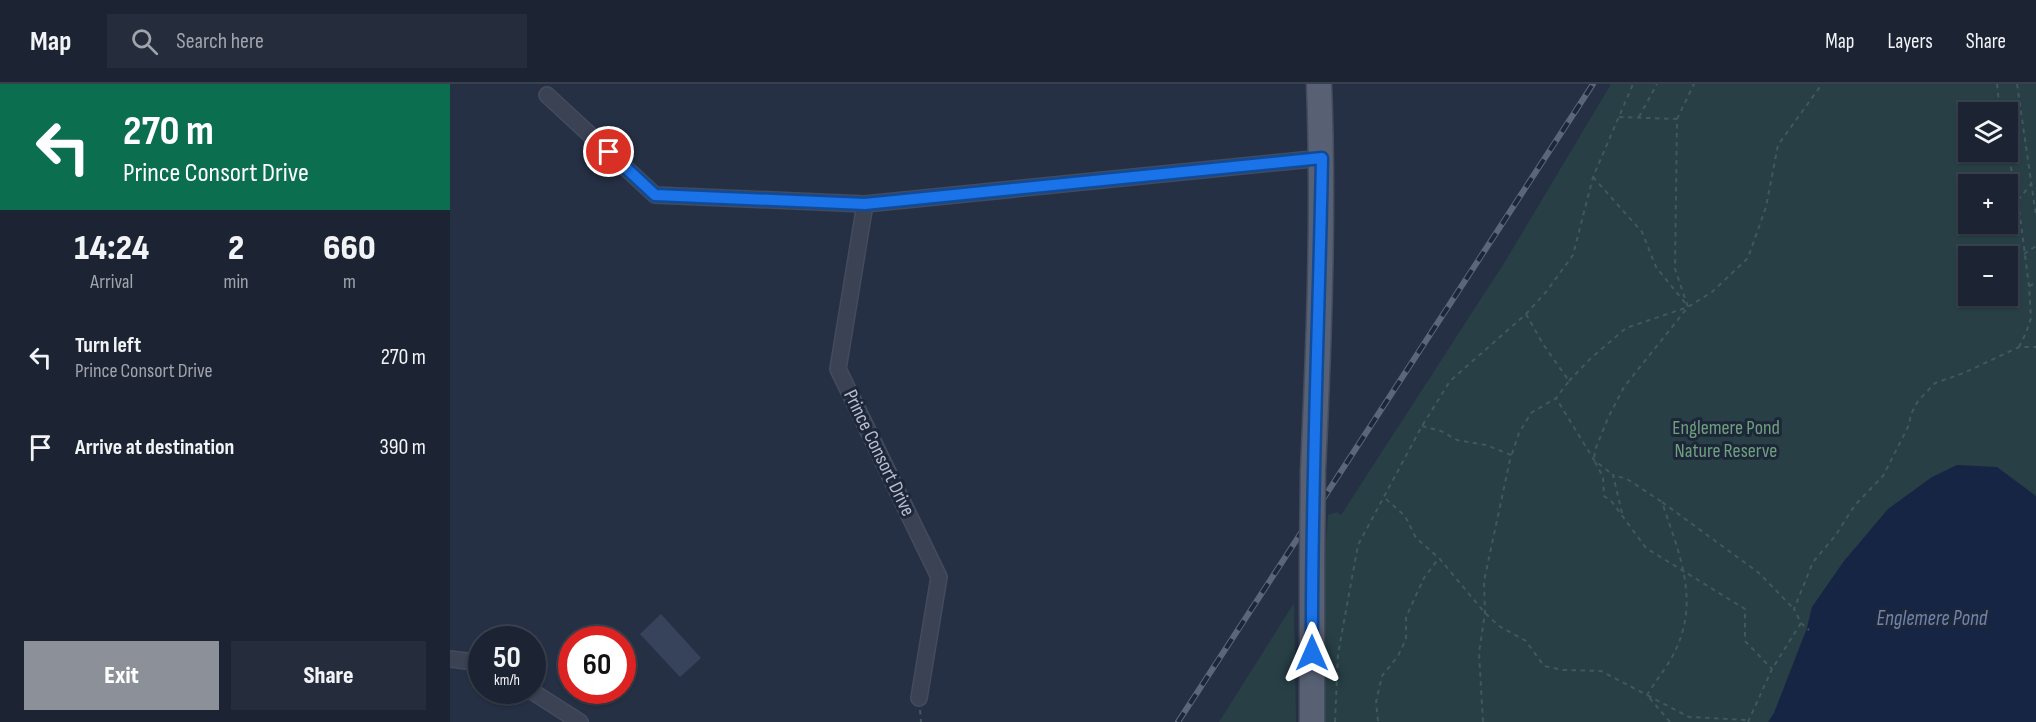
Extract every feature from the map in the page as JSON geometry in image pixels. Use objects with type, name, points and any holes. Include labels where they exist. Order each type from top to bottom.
[{"type":"main road","points":[[1312,722],[1312,471],[1318,348],[1322,158],[1319,84]]},
{"type":"street","points":[[547,96],[655,195],[865,204],[1322,158]]},
{"type":"street","name":"Prince Consort Drive","points":[[865,204],[838,369],[939,577],[919,698]]},
{"type":"street","points":[[450,658],[468,661]]},
{"type":"street","points":[[546,700],[580,722]]},
{"type":"path","points":[[1335,722],[1338,654],[1358,545],[1422,426],[1450,381],[1526,314],[1546,292],[1573,255],[1593,177],[1633,84]]},
{"type":"path","points":[[1639,117],[1657,84]]},
{"type":"path","points":[[1688,307],[1675,269],[1677,119],[1694,84]]},
{"type":"path","points":[[1483,722],[1479,653],[1485,613],[1484,581],[1511,455],[1519,433],[1531,413],[1556,398],[1590,359],[1626,328],[1688,307],[1712,292],[1748,258],[1766,207],[1778,145],[1822,84]]},
{"type":"path","points":[[1997,84],[1999,102]]},
{"type":"path","points":[[2017,84],[2036,216]]},
{"type":"path","points":[[1619,117],[1677,119]]},
{"type":"path","points":[[1593,177],[1642,232],[1656,267],[1688,307]]},
{"type":"path","points":[[2031,183],[2036,185]]},
{"type":"path","points":[[2019,347],[2031,318],[2018,200],[2031,183]]},
{"type":"path","points":[[2024,254],[2036,246]]},
{"type":"path","points":[[2029,286],[2036,283]]},
{"type":"path","points":[[1594,460],[1594,450],[1624,387],[1688,307]]},
{"type":"path","points":[[1526,314],[1543,344],[1569,381]]},
{"type":"path","points":[[1794,609],[1813,562],[1855,505],[1883,476],[1909,425],[1911,414],[1918,401],[1935,383],[1964,373],[2019,347],[2036,346]]},
{"type":"path","points":[[1556,398],[1603,477],[1604,496],[1612,502],[1646,549],[1745,609],[1745,641],[1772,669]]},
{"type":"path","points":[[1422,426],[1441,431],[1457,440],[1486,445],[1511,455]]},
{"type":"path","points":[[1594,460],[1613,475],[1627,479],[1662,502],[1759,573],[1794,609],[1801,623],[1809,630]]},
{"type":"path","points":[[1613,475],[1622,516]]},
{"type":"path","points":[[1385,498],[1405,516],[1416,538],[1439,558],[1485,613],[1499,626],[1526,641],[1544,666],[1563,670],[1601,671],[1689,717],[1748,721],[1772,669],[1801,623]]},
{"type":"path","points":[[1647,695],[1677,648],[1689,607],[1685,574],[1662,502]]},
{"type":"path","points":[[1379,722],[1376,702],[1382,676],[1398,656],[1406,639],[1406,617],[1424,578],[1439,558]]},
{"type":"path","points":[[1647,695],[1670,722]]},
{"type":"green space","name":"Englemere Pond Nature Reserve","points":[[1611,84],[2036,84],[2036,722],[1322,722],[1325,554],[1328,515],[1337,512],[1341,515],[1506,260]]},
{"type":"green space","points":[[1294,603],[1296,722],[1219,722]]},
{"type":"water","name":"Englemere Pond","points":[[1957,465],[1997,467],[2036,496],[2036,722],[1768,722],[1774,713],[1807,628],[1812,607],[1844,561],[1888,509],[1932,477]]},
{"type":"building","points":[[661,614],[701,658],[680,677],[640,634]]},
{"type":"railway","points":[[1178,722],[1593,84]]},
{"type":"route","points":[[609,152],[655,195],[865,204],[1322,158],[1318,348],[1312,471],[1312,653]]}]
